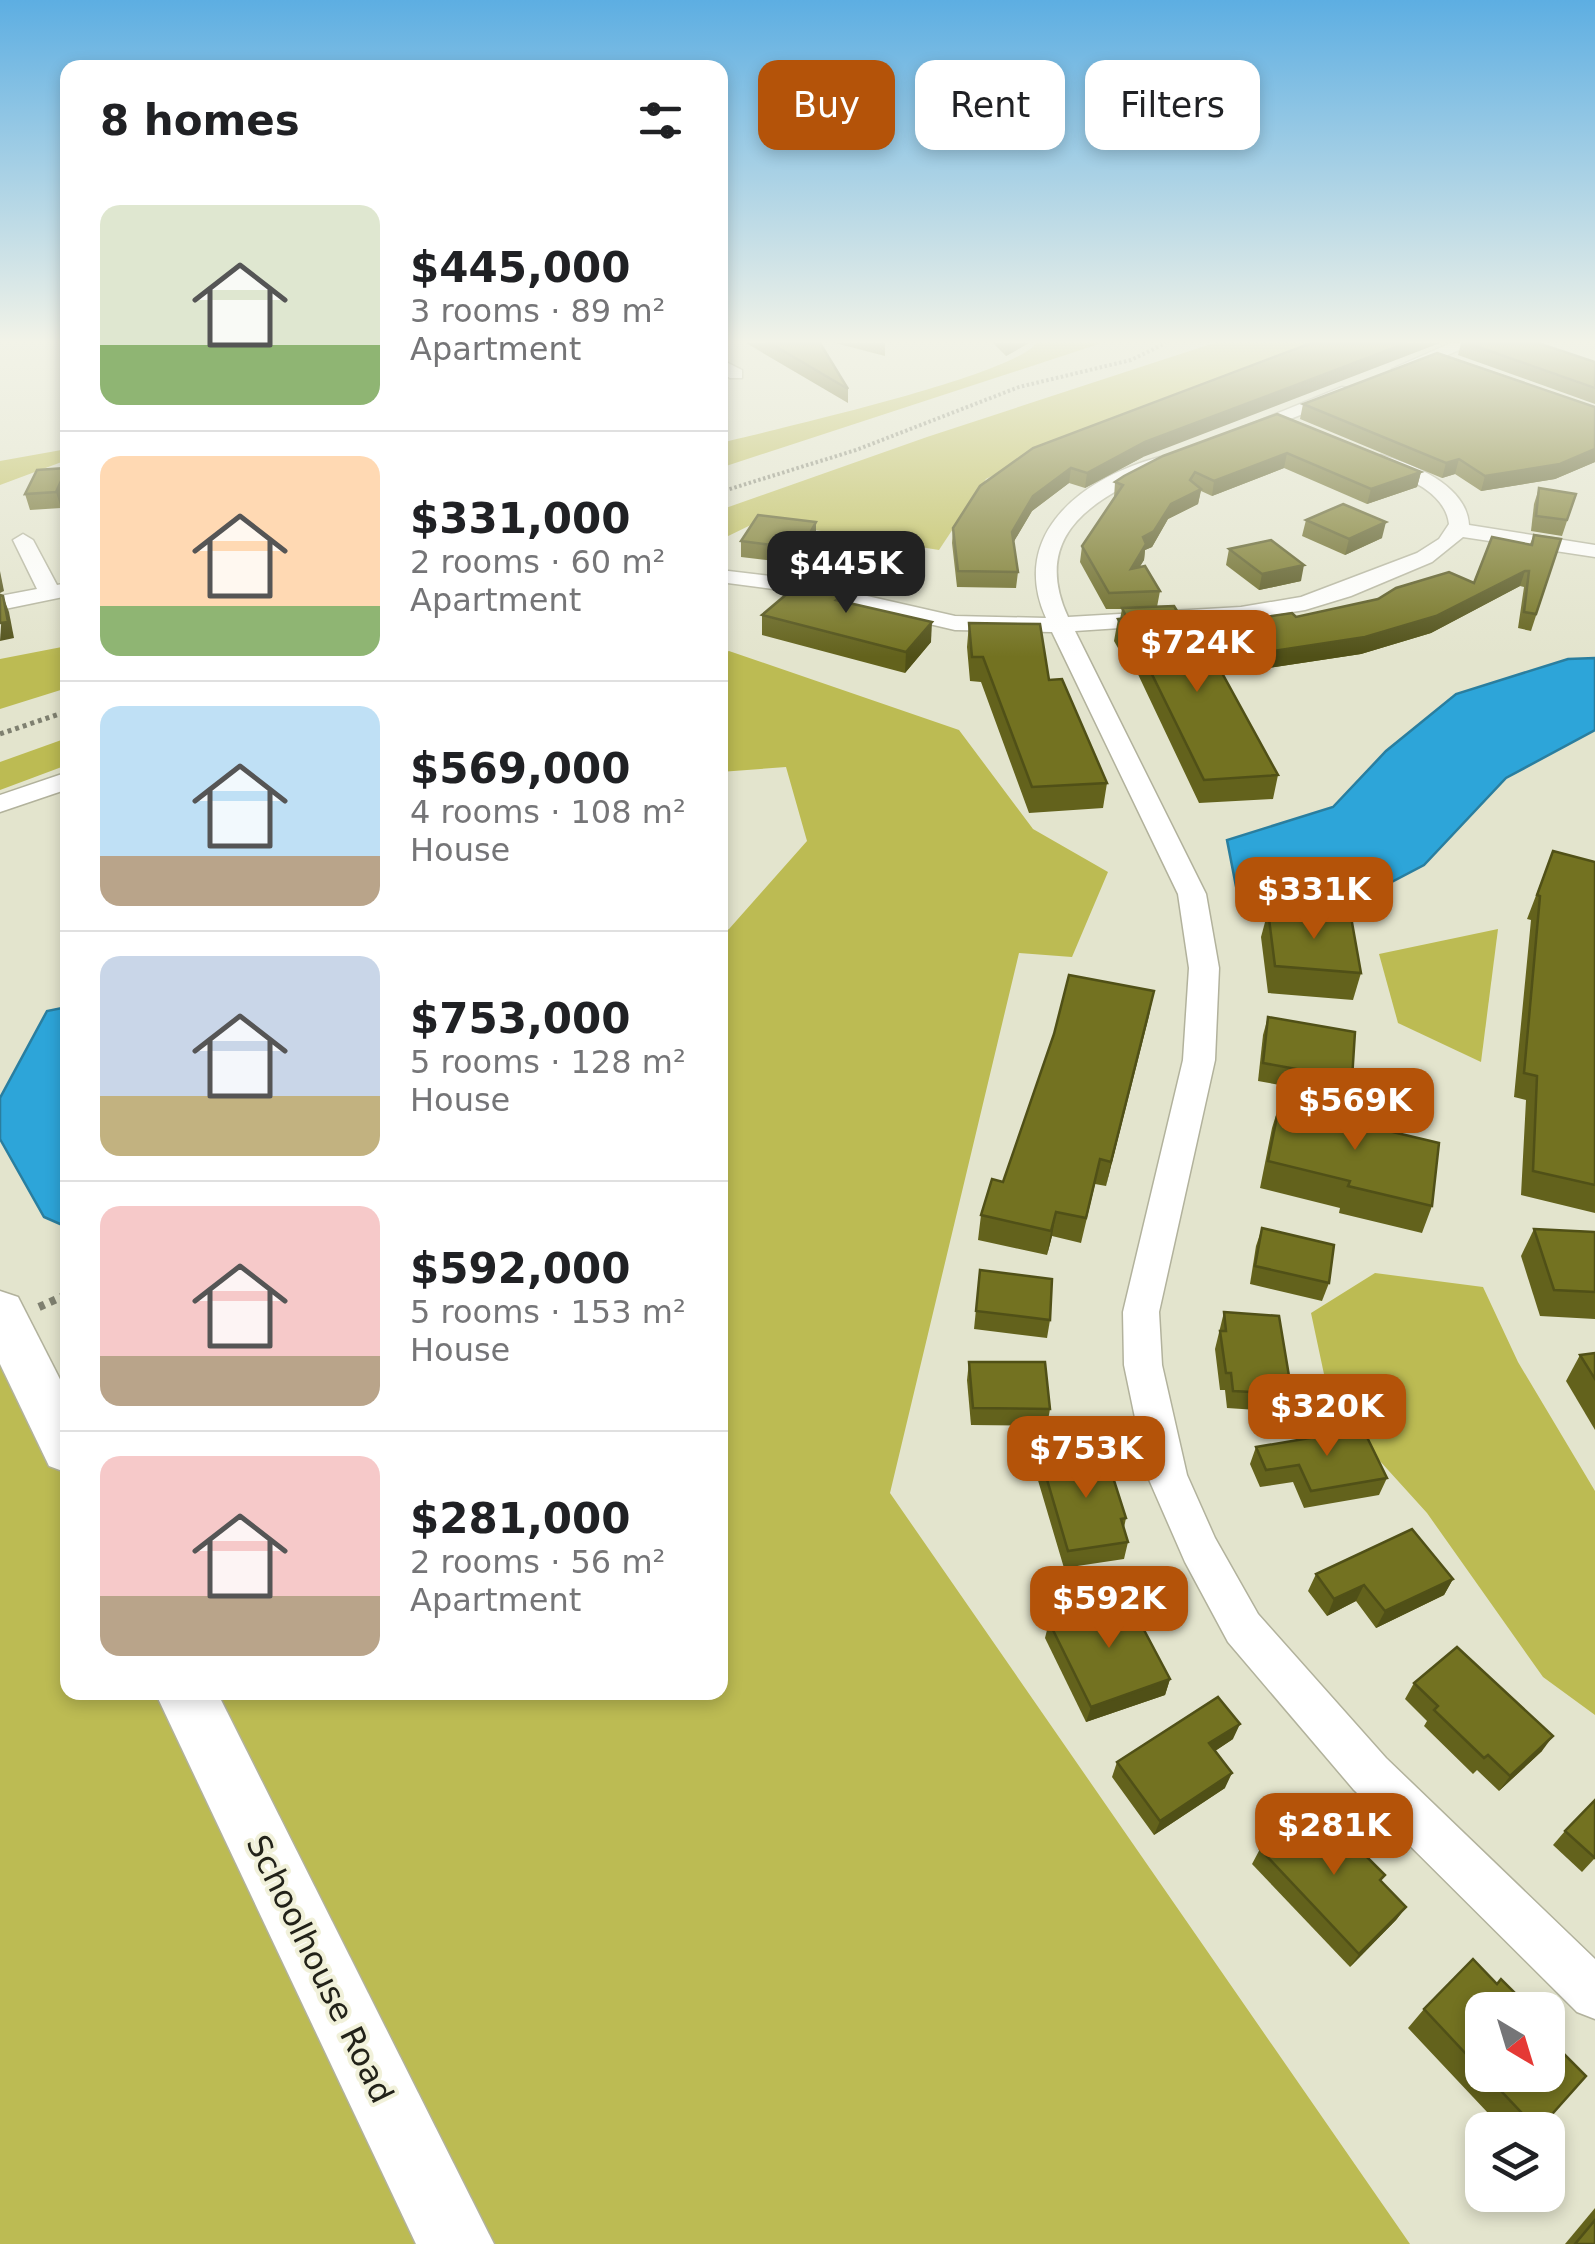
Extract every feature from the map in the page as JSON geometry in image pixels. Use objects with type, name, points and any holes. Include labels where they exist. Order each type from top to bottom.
[{"type":"street","points":[[1358,452],[1428,481],[1451,502],[1458,530]]},
{"type":"street","points":[[1182,454],[1095,492],[1060,530],[1045,556],[1045,587],[1060,624],[1192,894],[1204,968],[1198,1060],[1141,1312],[1144,1365],[1167,1475],[1199,1549],[1243,1628],[1370,1774],[1595,1994]]},
{"type":"street","points":[[1458,530],[1595,551]]},
{"type":"street","points":[[728,577],[788,582],[916,617],[986,626],[1254,612],[1341,593],[1412,562],[1450,541],[1458,530]]},
{"type":"street","points":[[0,603],[59,591],[23,540]]},
{"type":"street","points":[[0,804],[60,783]]},
{"type":"street","points":[[0,1311],[60,1434]]},
{"type":"street","name":"Schoolhouse Road","points":[[189,1700],[456,2244]]},
{"type":"path","points":[[728,490],[862,448]]},
{"type":"path","points":[[0,734],[60,715]]},
{"type":"shaded area","points":[[728,448],[782,448],[728,465]]},
{"type":"shaded area","points":[[897,448],[1050,448],[986,479],[939,550],[759,521],[728,536],[728,507]]},
{"type":"shaded area","points":[[60,450],[60,463],[0,485],[0,461]]},
{"type":"shaded area","points":[[60,647],[60,690],[0,709],[0,659]]},
{"type":"shaded area","points":[[728,651],[959,730],[1033,829],[1108,872],[1072,957],[1019,953],[890,1493],[1410,2244],[0,2244],[0,1295],[60,1387],[60,1700],[728,1700],[728,930],[807,841],[786,767],[728,771]]},
{"type":"shaded area","points":[[60,741],[60,768],[0,790],[0,762]]},
{"type":"shaded area","points":[[1498,929],[1481,1062],[1398,1023],[1379,954]]},
{"type":"shaded area","points":[[1375,1273],[1483,1287],[1518,1362],[1595,1491],[1595,1715],[1543,1677],[1427,1513],[1331,1407],[1311,1313]]},
{"type":"water","points":[[1595,658],[1595,730],[1506,778],[1424,865],[1342,908],[1241,912],[1227,840],[1333,807],[1386,751],[1456,694],[1568,659]]},
{"type":"water","points":[[60,1009],[60,1224],[44,1217],[0,1139],[0,1098],[47,1011]]},
{"type":"building","points":[[1033,448],[1134,448],[1087,473],[1071,468],[1033,496],[1012,532],[1018,572],[958,571],[953,528],[980,486]]},
{"type":"building","points":[[1185,448],[1361,448],[1421,472],[1371,489],[1287,453],[1214,481],[1195,472],[1190,480],[1201,489],[1171,504],[1154,531],[1143,537],[1146,544],[1131,569],[1145,566],[1160,591],[1109,593],[1082,546],[1123,485],[1115,482]]},
{"type":"building","points":[[1409,448],[1595,448],[1560,464],[1485,476],[1459,459],[1446,463]]},
{"type":"building","points":[[60,468],[56,492],[25,494],[37,470]]},
{"type":"building","points":[[1539,488],[1576,494],[1567,520],[1536,516]]},
{"type":"building","points":[[1343,504],[1386,522],[1349,539],[1306,520]]},
{"type":"building","points":[[758,515],[816,522],[801,549],[741,541]]},
{"type":"building","points":[[863,535],[904,546],[868,577],[826,566]]},
{"type":"building","points":[[1534,535],[1561,539],[1536,614],[1524,612],[1529,571],[1525,571],[1436,616],[1365,637],[1260,653],[1231,622],[1292,613],[1296,617],[1378,599],[1396,588],[1449,572],[1474,583],[1492,537],[1532,545]]},
{"type":"building","points":[[1271,540],[1304,565],[1262,574],[1229,549]]},
{"type":"building","points":[[807,577],[849,589],[836,600],[932,622],[906,652],[762,615]]},
{"type":"building","points":[[0,595],[3,596],[8,622],[0,623]]},
{"type":"building","points":[[1174,606],[1185,624],[1194,622],[1278,775],[1204,780],[1138,646],[1133,646],[1118,619],[1127,618],[1122,608]]},
{"type":"building","points":[[969,623],[1040,624],[1049,680],[1062,679],[1107,783],[1032,787],[983,657],[972,657]]},
{"type":"building","points":[[1553,851],[1595,862],[1595,1185],[1533,1171],[1537,1076],[1524,1073],[1540,896],[1537,895]]},
{"type":"building","points":[[1268,911],[1351,917],[1361,973],[1275,966]]},
{"type":"building","points":[[1069,975],[1154,991],[1111,1162],[1100,1159],[1086,1218],[1056,1212],[1051,1231],[981,1215],[992,1179],[1003,1182],[1054,1034]]},
{"type":"building","points":[[1268,1017],[1355,1032],[1352,1079],[1263,1063]]},
{"type":"building","points":[[1280,1102],[1439,1143],[1432,1206],[1268,1161]]},
{"type":"building","points":[[1262,1228],[1334,1245],[1329,1283],[1255,1266]]},
{"type":"building","points":[[1534,1229],[1595,1232],[1595,1292],[1554,1290]]},
{"type":"building","points":[[980,1270],[1052,1279],[1050,1320],[976,1311]]},
{"type":"building","points":[[1224,1312],[1279,1316],[1292,1394],[1233,1391],[1231,1373],[1226,1373],[1220,1331],[1226,1331]]},
{"type":"building","points":[[1595,1353],[1595,1379],[1580,1355]]},
{"type":"building","points":[[969,1362],[1045,1362],[1050,1409],[973,1408]]},
{"type":"building","points":[[1363,1429],[1387,1478],[1311,1491],[1299,1465],[1266,1470],[1256,1447]]},
{"type":"building","points":[[1100,1452],[1106,1471],[1111,1471],[1126,1518],[1121,1519],[1128,1542],[1068,1551],[1041,1459]]},
{"type":"building","points":[[1412,1529],[1453,1579],[1385,1611],[1364,1585],[1334,1599],[1316,1574]]},
{"type":"building","points":[[1126,1596],[1170,1679],[1091,1707],[1049,1622]]},
{"type":"building","points":[[1457,1647],[1553,1736],[1510,1776],[1488,1755],[1484,1758],[1434,1710],[1438,1706],[1414,1683]]},
{"type":"building","points":[[1218,1697],[1240,1724],[1209,1743],[1232,1773],[1160,1821],[1117,1762]]},
{"type":"building","points":[[1595,1800],[1595,1858],[1565,1831]]},
{"type":"building","points":[[1308,1805],[1329,1827],[1333,1823],[1385,1875],[1380,1880],[1406,1907],[1359,1954],[1260,1849]]},
{"type":"building","points":[[1473,1959],[1497,1984],[1501,1979],[1514,1992],[1465,1992],[1465,2053],[1424,2009]]},
{"type":"building","points":[[1565,2055],[1586,2076],[1554,2112],[1521,2112],[1502,2092],[1565,2092]]},
{"type":"building","points":[[1595,2220],[1595,2244],[1575,2244]]}]
